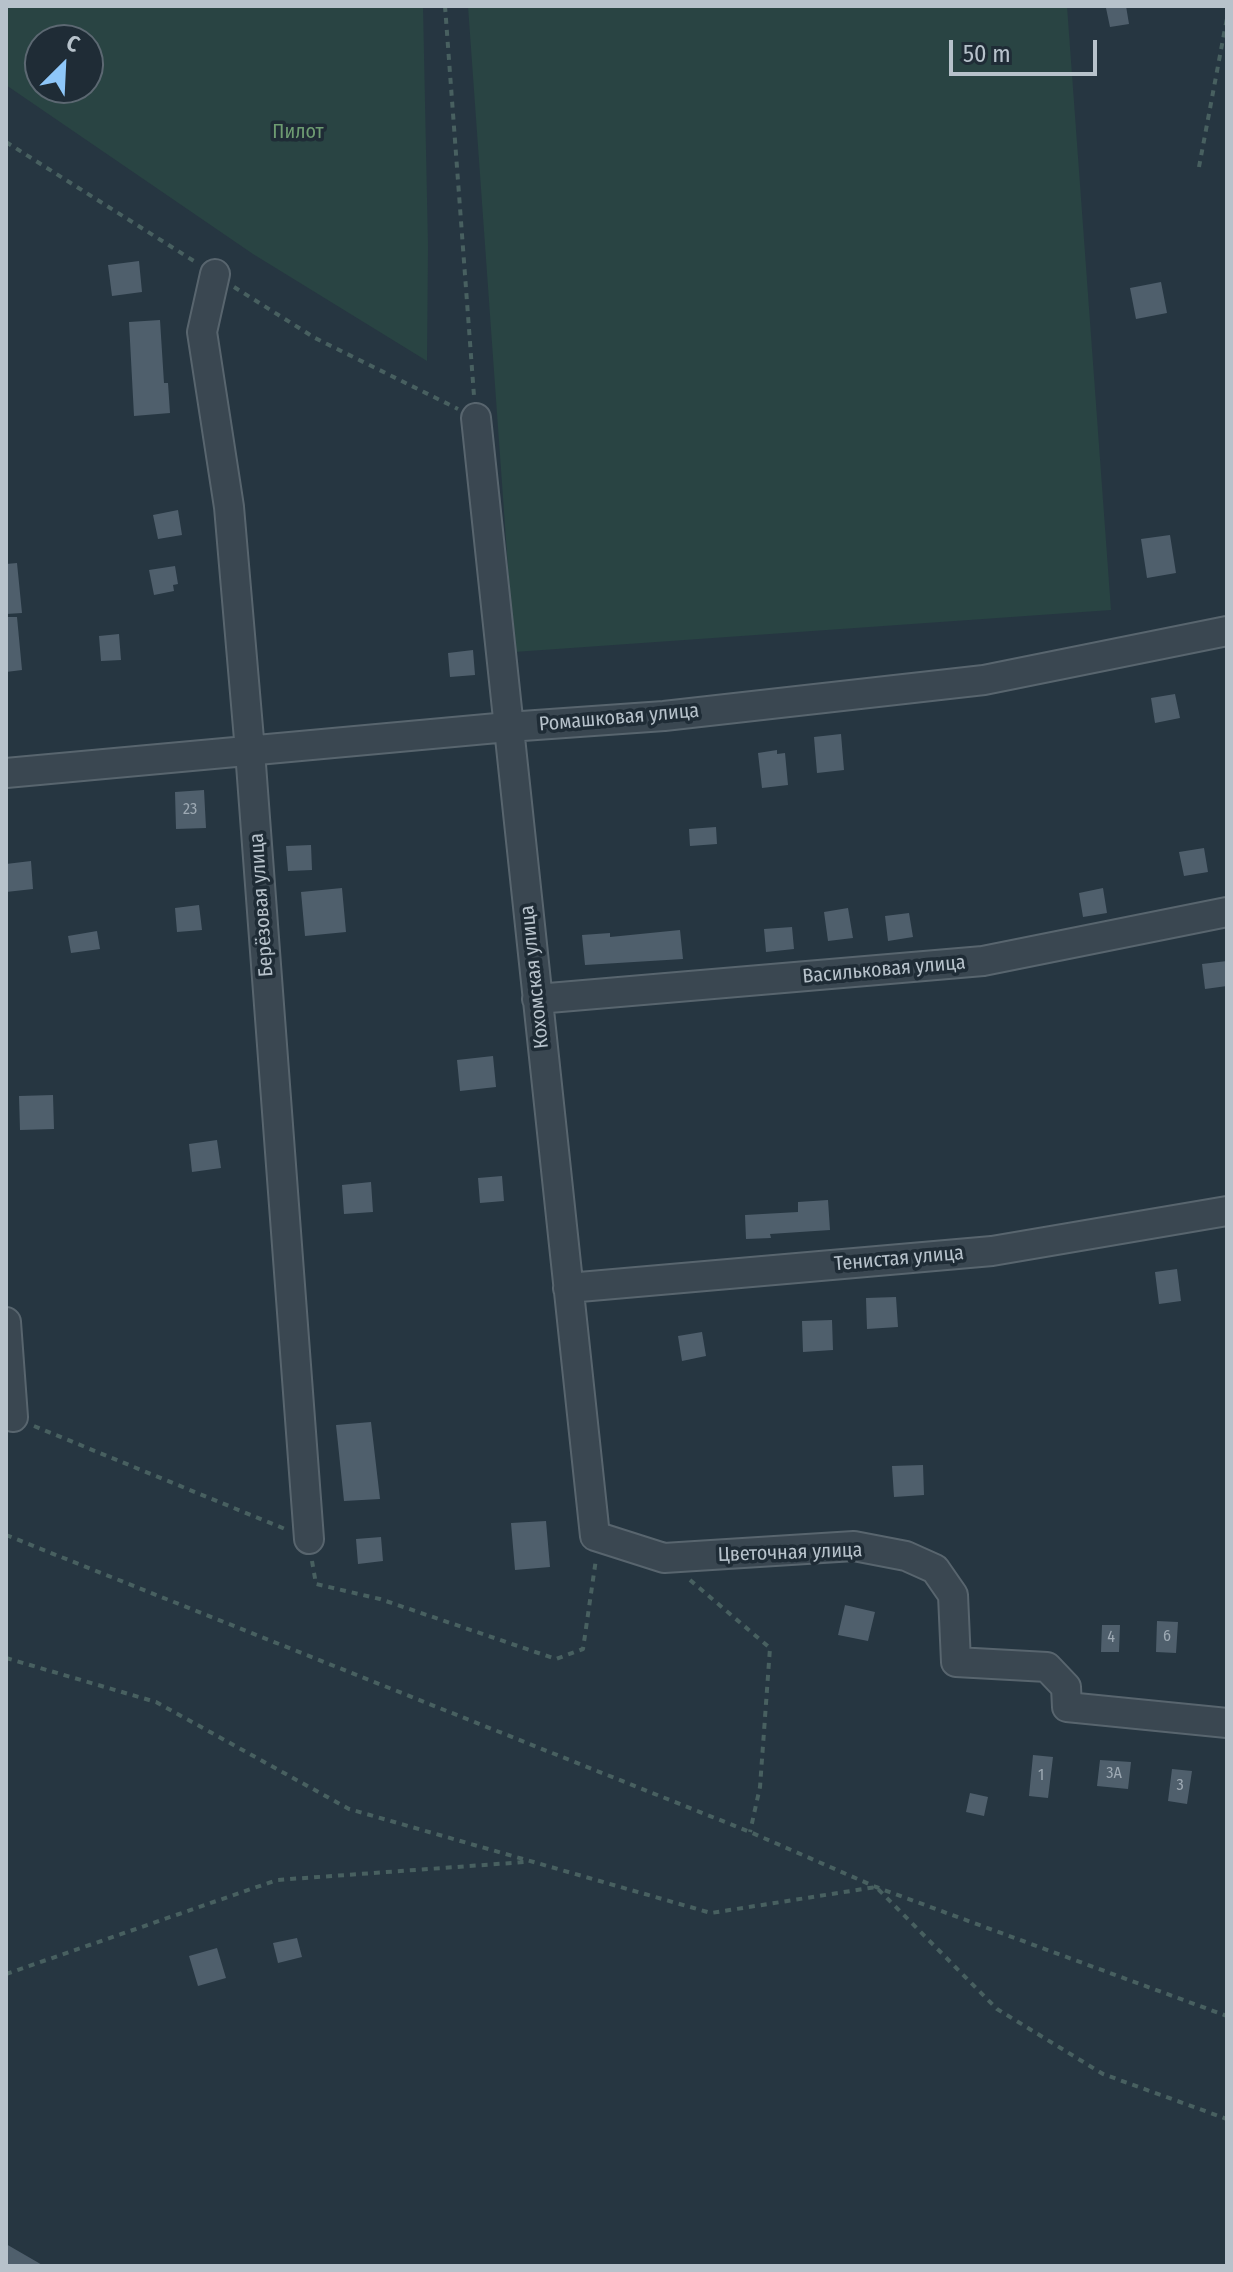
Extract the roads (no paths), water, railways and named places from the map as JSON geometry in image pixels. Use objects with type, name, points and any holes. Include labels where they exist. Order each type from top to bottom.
[{"type":"street","name":"Берёзовая улица","points":[[215,274],[202,332],[229,507],[309,1539]]},
{"type":"street","name":"Кохомская улица","points":[[476,418],[595,1536]]},
{"type":"street","name":"Ромашковая улица","points":[[6,773],[508,727],[664,716],[984,680],[1227,631]]},
{"type":"street","name":"Васильковая улица","points":[[537,999],[983,961],[1227,912]]},
{"type":"street","name":"Тенистая улица","points":[[568,1288],[992,1251],[1227,1211]]},
{"type":"street","points":[[6,1322],[13,1417]]},
{"type":"street","name":"Цветочная улица","points":[[595,1536],[664,1558],[854,1546],[906,1556],[935,1569],[953,1595],[956,1662],[1047,1667],[1066,1687],[1067,1707],[1227,1723]]},
{"type":"park label","name":"Пилот","points":[[298,132]]}]
